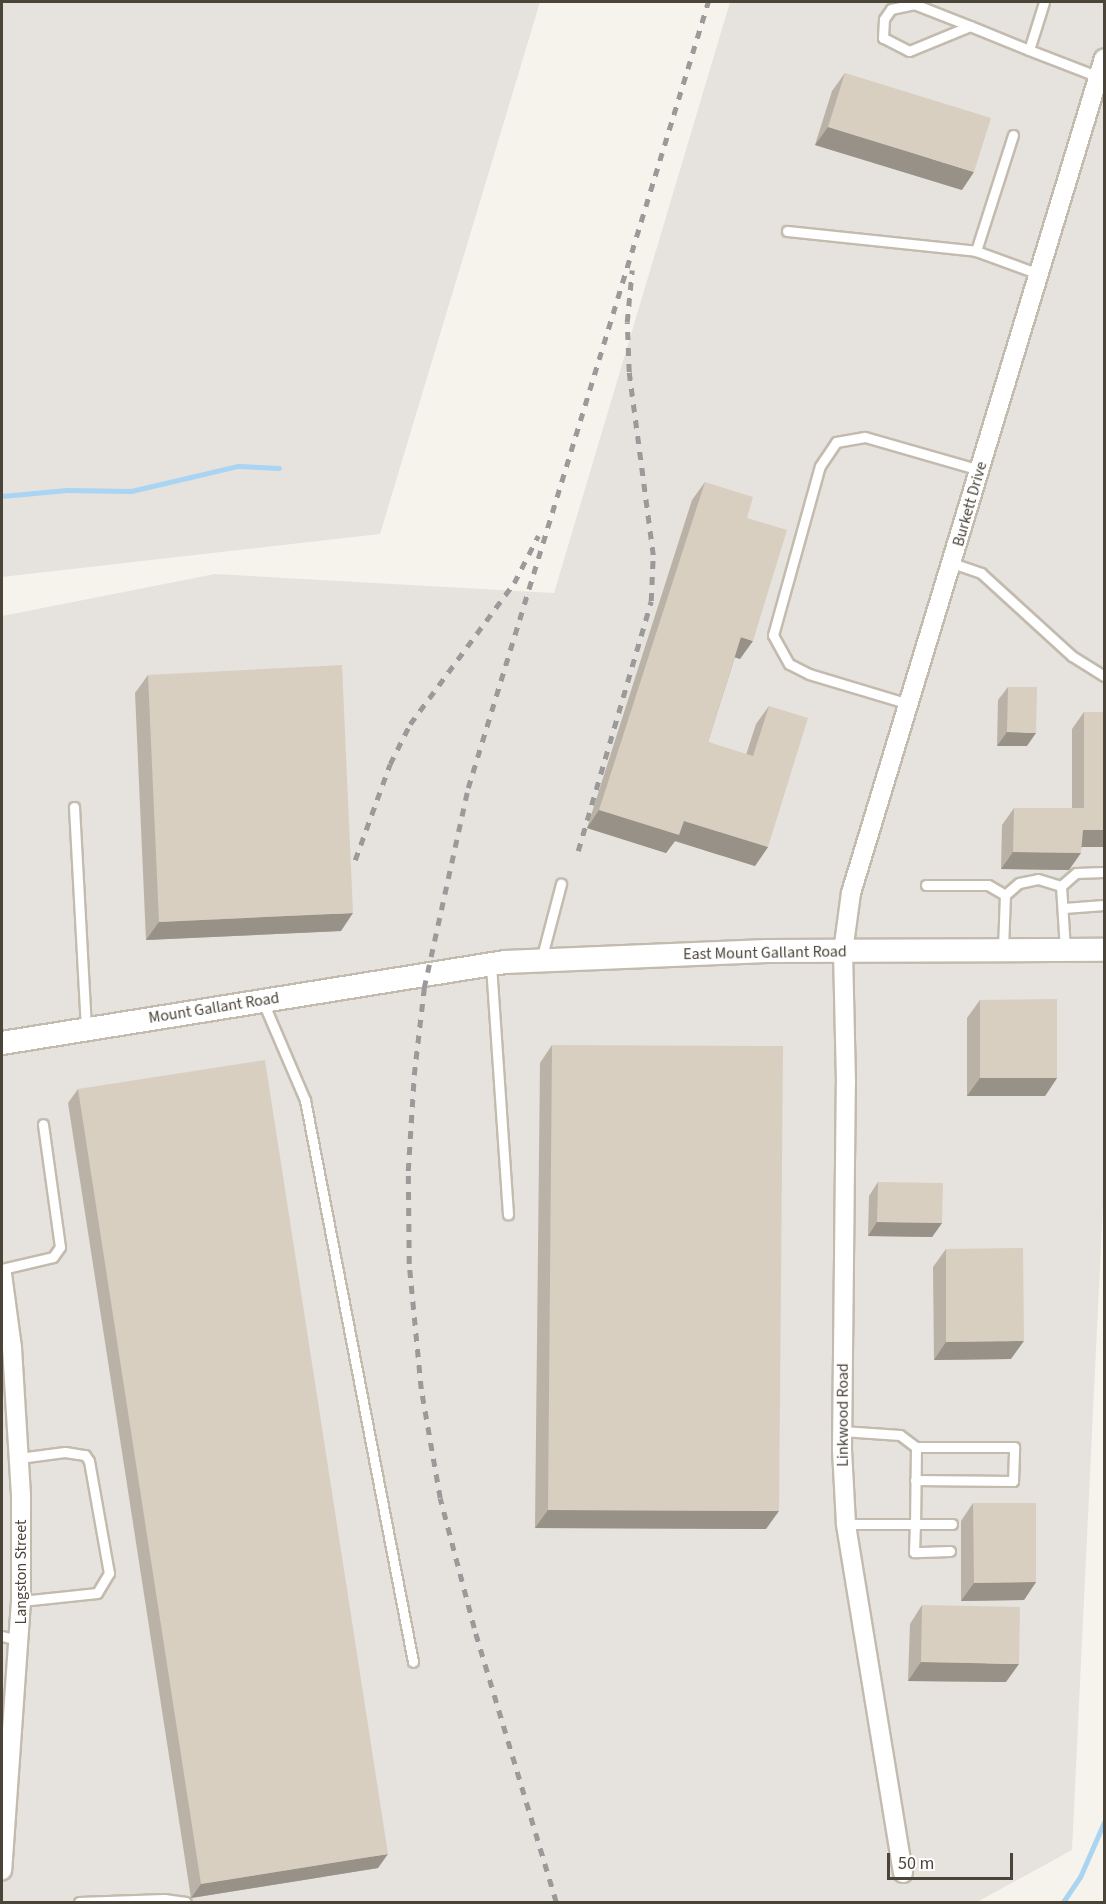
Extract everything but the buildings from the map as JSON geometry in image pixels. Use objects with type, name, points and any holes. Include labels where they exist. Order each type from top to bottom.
[{"type":"street","name":"Burkett Drive","points":[[843,952],[851,893],[1104,58]]},
{"type":"street","name":"East Mount Gallant Road","points":[[427,973],[541,960],[843,952],[1104,950]]},
{"type":"street","name":"Linkwood Road","points":[[843,952],[846,1083],[842,1431],[846,1524],[903,1873]]},
{"type":"street","name":"Mount Gallant Road","points":[[2,1043],[427,973]]},
{"type":"street","name":"Langston Street","points":[[2,1271],[12,1348],[19,1458],[21,1601],[21,1641],[6,1779],[2,1870]]},
{"type":"lane","points":[[1029,50],[1044,2]]},
{"type":"lane","points":[[970,26],[909,51],[883,38],[884,19],[900,4],[914,4],[970,26],[1029,50],[1099,77]]},
{"type":"lane","points":[[976,251],[1013,135]]},
{"type":"lane","points":[[787,231],[976,251],[1039,274]]},
{"type":"lane","points":[[909,705],[809,674],[789,664],[773,635],[820,466],[836,442],[865,437],[980,470]]},
{"type":"lane","points":[[952,563],[981,573],[1072,656],[1104,676]]},
{"type":"lane","points":[[74,807],[86,1029]]},
{"type":"lane","points":[[1061,886],[1076,873],[1104,872]]},
{"type":"lane","points":[[1003,950],[1005,895],[1019,883],[1038,879],[1061,886]]},
{"type":"lane","points":[[541,960],[561,884]]},
{"type":"lane","points":[[926,885],[988,885],[1005,895]]},
{"type":"lane","points":[[1061,886],[1065,950]]},
{"type":"lane","points":[[1064,908],[1104,905]]},
{"type":"lane","points":[[491,964],[508,1214]]},
{"type":"lane","points":[[262,1000],[305,1100],[413,1662]]},
{"type":"lane","points":[[2,1271],[53,1257],[60,1246],[43,1124]]},
{"type":"lane","points":[[842,1431],[900,1435],[916,1447],[1014,1447],[1013,1481],[915,1480]]},
{"type":"lane","points":[[916,1447],[914,1551],[950,1551]]},
{"type":"lane","points":[[19,1458],[65,1452],[85,1455],[89,1461],[109,1573],[97,1593],[21,1601]]},
{"type":"lane","points":[[846,1524],[952,1524]]},
{"type":"lane","points":[[2,1636],[21,1641]]},
{"type":"lane","points":[[79,1902],[164,1899],[186,1902]]},
{"type":"shaded area","points":[[2,2],[540,2],[380,534],[2,577]]},
{"type":"shaded area","points":[[730,2],[1104,2],[1104,1183],[1072,1850],[977,1902],[2,1902],[2,616],[215,574],[554,593]]},
{"type":"waterway","points":[[2,496],[67,490],[131,491],[238,466],[279,468]]},
{"type":"waterway","points":[[1063,1902],[1080,1877],[1104,1822]]},
{"type":"railway","points":[[556,1902],[474,1628],[440,1498],[421,1389],[409,1264],[408,1171],[414,1075],[424,988],[468,788],[708,2]]},
{"type":"railway","points":[[578,851],[651,601],[653,555],[629,372],[627,322],[632,270]]},
{"type":"railway","points":[[355,860],[390,764],[410,724],[514,583],[538,536]]}]
